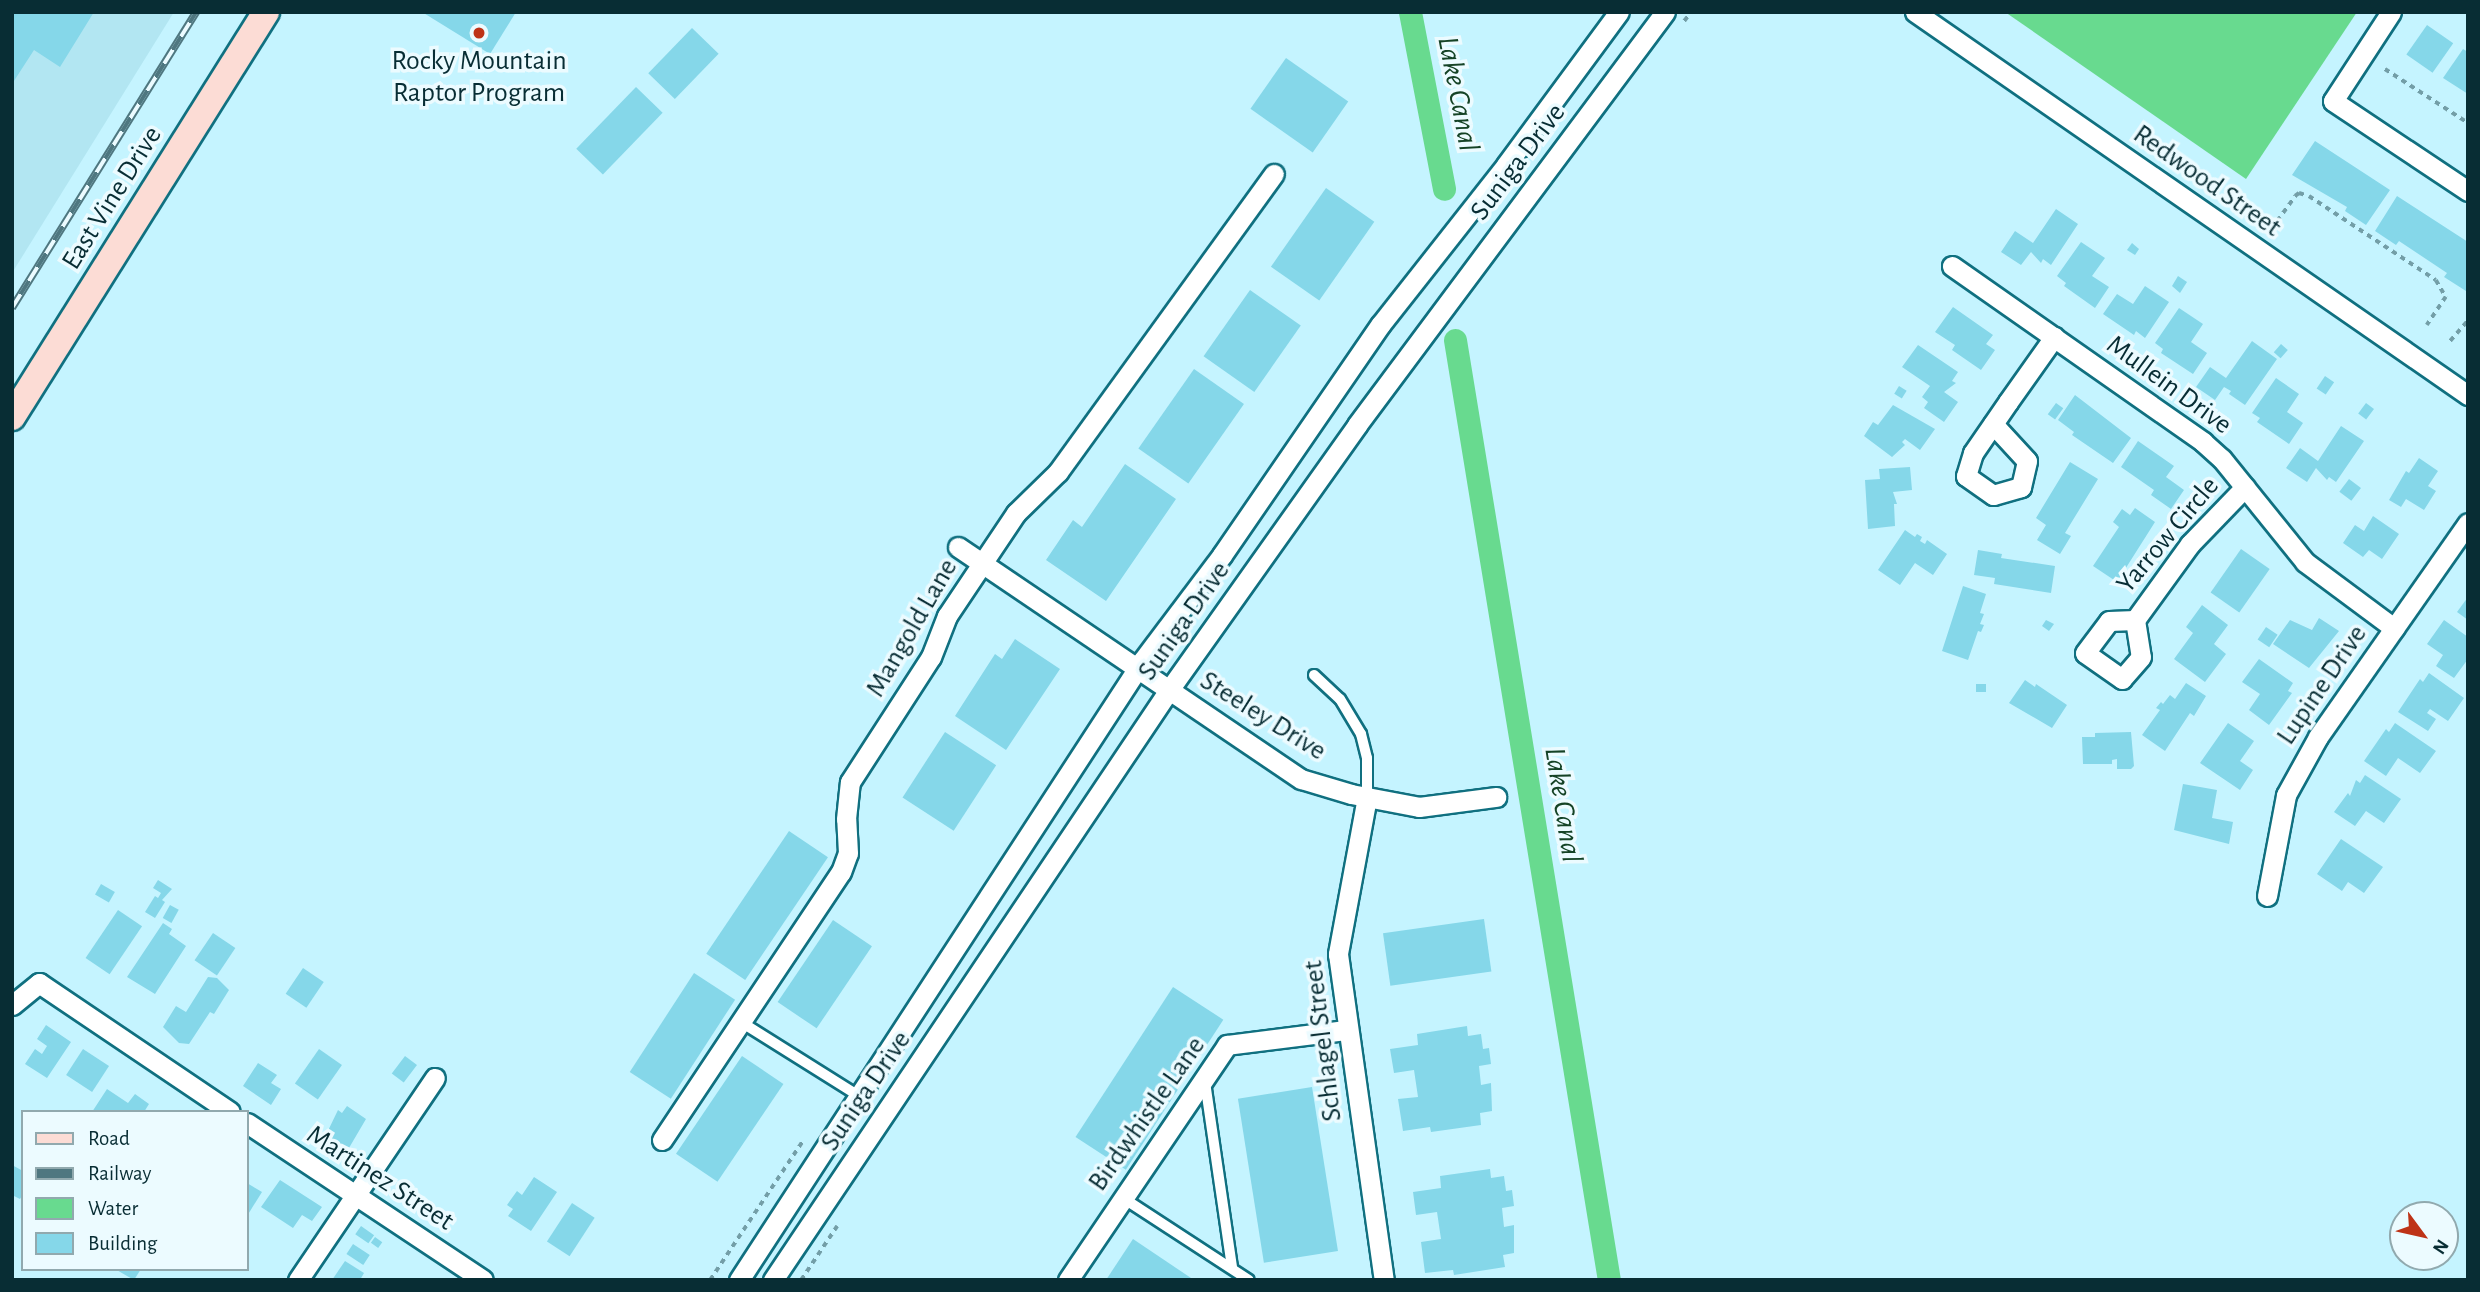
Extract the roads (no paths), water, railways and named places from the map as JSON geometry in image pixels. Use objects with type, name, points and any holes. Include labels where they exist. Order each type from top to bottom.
[{"type":"main road","name":"East Vine Drive","points":[[12,417],[266,12]]},
{"type":"street","name":"Suniga Drive","points":[[739,1280],[1137,669],[1222,555],[1381,324],[1506,164],[1619,12]]},
{"type":"street","name":"Suniga Drive","points":[[773,1280],[1169,690],[1357,425],[1665,12]]},
{"type":"street","name":"Redwood Street","points":[[1915,12],[2468,395]]},
{"type":"street","points":[[2391,12],[2333,101],[2468,191]]},
{"type":"street","name":"Mangold Lane","points":[[662,1140],[841,872],[848,853],[846,819],[850,782],[931,657],[947,615],[1016,513],[1058,472],[1274,174]]},
{"type":"street","name":"Mullein Drive","points":[[1952,266],[2203,442],[2245,487],[2305,562],[2393,628]]},
{"type":"street","points":[[1993,424],[2054,337]]},
{"type":"street","name":"Yarrow Circle","points":[[2135,620],[2190,544],[2245,487]]},
{"type":"street","name":"Lupine Drive","points":[[2267,896],[2286,796],[2318,737],[2468,523]]},
{"type":"street","name":"Steeley Drive","points":[[958,547],[1301,779],[1367,797],[1419,807],[1496,797]]},
{"type":"street","name":"Schlagel Street","points":[[1367,797],[1338,954],[1346,1030],[1384,1280]]},
{"type":"street","points":[[12,1005],[39,983],[227,1110]]},
{"type":"street","name":"Birdwhistle Lane","points":[[1068,1280],[1227,1045],[1346,1030]]},
{"type":"street","points":[[298,1280],[435,1078]]},
{"type":"street","name":"Martinez Street","points":[[248,1124],[484,1280]]},
{"type":"lane","points":[[1314,675],[1340,699],[1361,734],[1367,758],[1367,797]]},
{"type":"lane","points":[[741,1022],[859,1096]]},
{"type":"lane","points":[[1204,1077],[1232,1268]]},
{"type":"lane","points":[[1123,1198],[1250,1280]]},
{"type":"water","points":[[2005,12],[2357,12],[2246,179]]},
{"type":"waterway","name":"Lake Canal","points":[[1410,12],[1444,189]]},
{"type":"waterway","name":"Lake Canal","points":[[1455,340],[1609,1280]]},
{"type":"railway","points":[[12,308],[196,12]]},
{"type":"place","name":"Rocky Mountain Raptor Program","points":[[479,33]]}]
